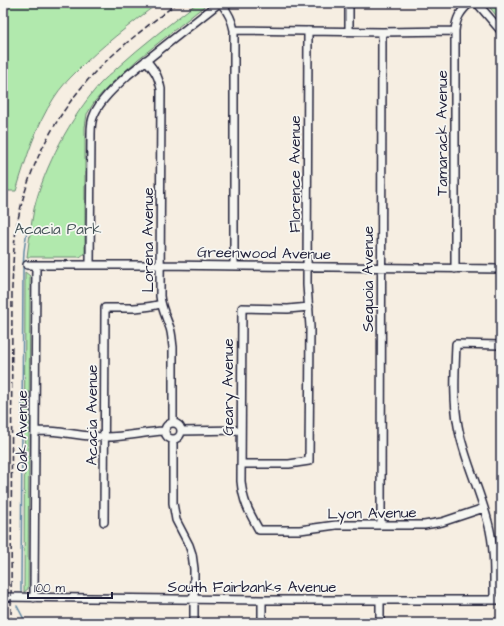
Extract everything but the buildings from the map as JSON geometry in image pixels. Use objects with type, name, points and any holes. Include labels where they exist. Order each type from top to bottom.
[{"type":"street","points":[[90,265],[91,124],[97,108],[119,83],[146,60],[220,3],[228,12],[234,30],[234,266]]},
{"type":"street","points":[[349,3],[349,31]]},
{"type":"street","name":"Tamarack Avenue","points":[[455,269],[455,31],[456,23],[460,14],[464,7],[470,3]]},
{"type":"street","points":[[477,3],[501,31]]},
{"type":"street","points":[[234,30],[382,32],[455,31]]},
{"type":"street","name":"Florence Avenue","points":[[240,464],[289,464],[309,461],[310,327],[307,285],[308,31]]},
{"type":"street","name":"Sequoia Avenue","points":[[381,525],[382,32]]},
{"type":"street","name":"Lorena Avenue","points":[[146,60],[155,71],[159,79],[161,89],[160,296],[161,304],[170,327],[172,337],[173,423]]},
{"type":"street","name":"Greenwood Avenue","points":[[28,265],[307,266],[501,269]]},
{"type":"street","name":"Oak Avenue","points":[[34,598],[36,265]]},
{"type":"street","name":"Acacia Avenue","points":[[104,522],[105,308],[139,308],[161,304]]},
{"type":"street","name":"Geary Avenue","points":[[259,530],[248,511],[240,481],[242,308],[288,309],[309,307]]},
{"type":"street","points":[[498,600],[492,537],[484,508],[461,441],[455,399],[456,344],[501,345]]},
{"type":"street","points":[[173,423],[179,426],[180,434],[177,438],[173,439],[168,438],[164,431],[168,425],[173,423]]},
{"type":"street","points":[[180,431],[240,430]]},
{"type":"street","points":[[35,431],[104,437],[125,437],[149,432],[164,431]]},
{"type":"street","points":[[173,439],[173,503],[176,520],[192,554],[194,569],[194,623]]},
{"type":"street","name":"Lyon Avenue","points":[[259,530],[300,530],[336,525],[413,526],[434,524],[484,508]]},
{"type":"street","name":"South Fairbanks Avenue","points":[[3,598],[194,600],[498,600]]},
{"type":"street","points":[[262,600],[262,623]]},
{"type":"street","points":[[380,600],[380,623]]},
{"type":"green space","points":[[3,3],[158,3],[95,53],[59,91],[42,119],[16,191],[4,191]]},
{"type":"green space","name":"Acacia Park","points":[[197,3],[208,3],[137,60],[105,90],[95,101],[87,114],[85,127],[85,253],[80,257],[27,257],[34,209],[44,176],[60,143],[78,112],[105,79],[146,43]]},
{"type":"green space","points":[[486,3],[494,3],[501,11],[501,21]]},
{"type":"green space","points":[[25,272],[30,276],[28,589],[24,592]]},
{"type":"waterway","points":[[21,591],[23,271],[27,230],[22,229]]},
{"type":"waterway","points":[[17,606],[26,623]]},
{"type":"railway","points":[[11,623],[13,256],[19,214],[25,191],[43,147],[55,126],[82,87],[98,69],[136,35],[177,3]]}]
